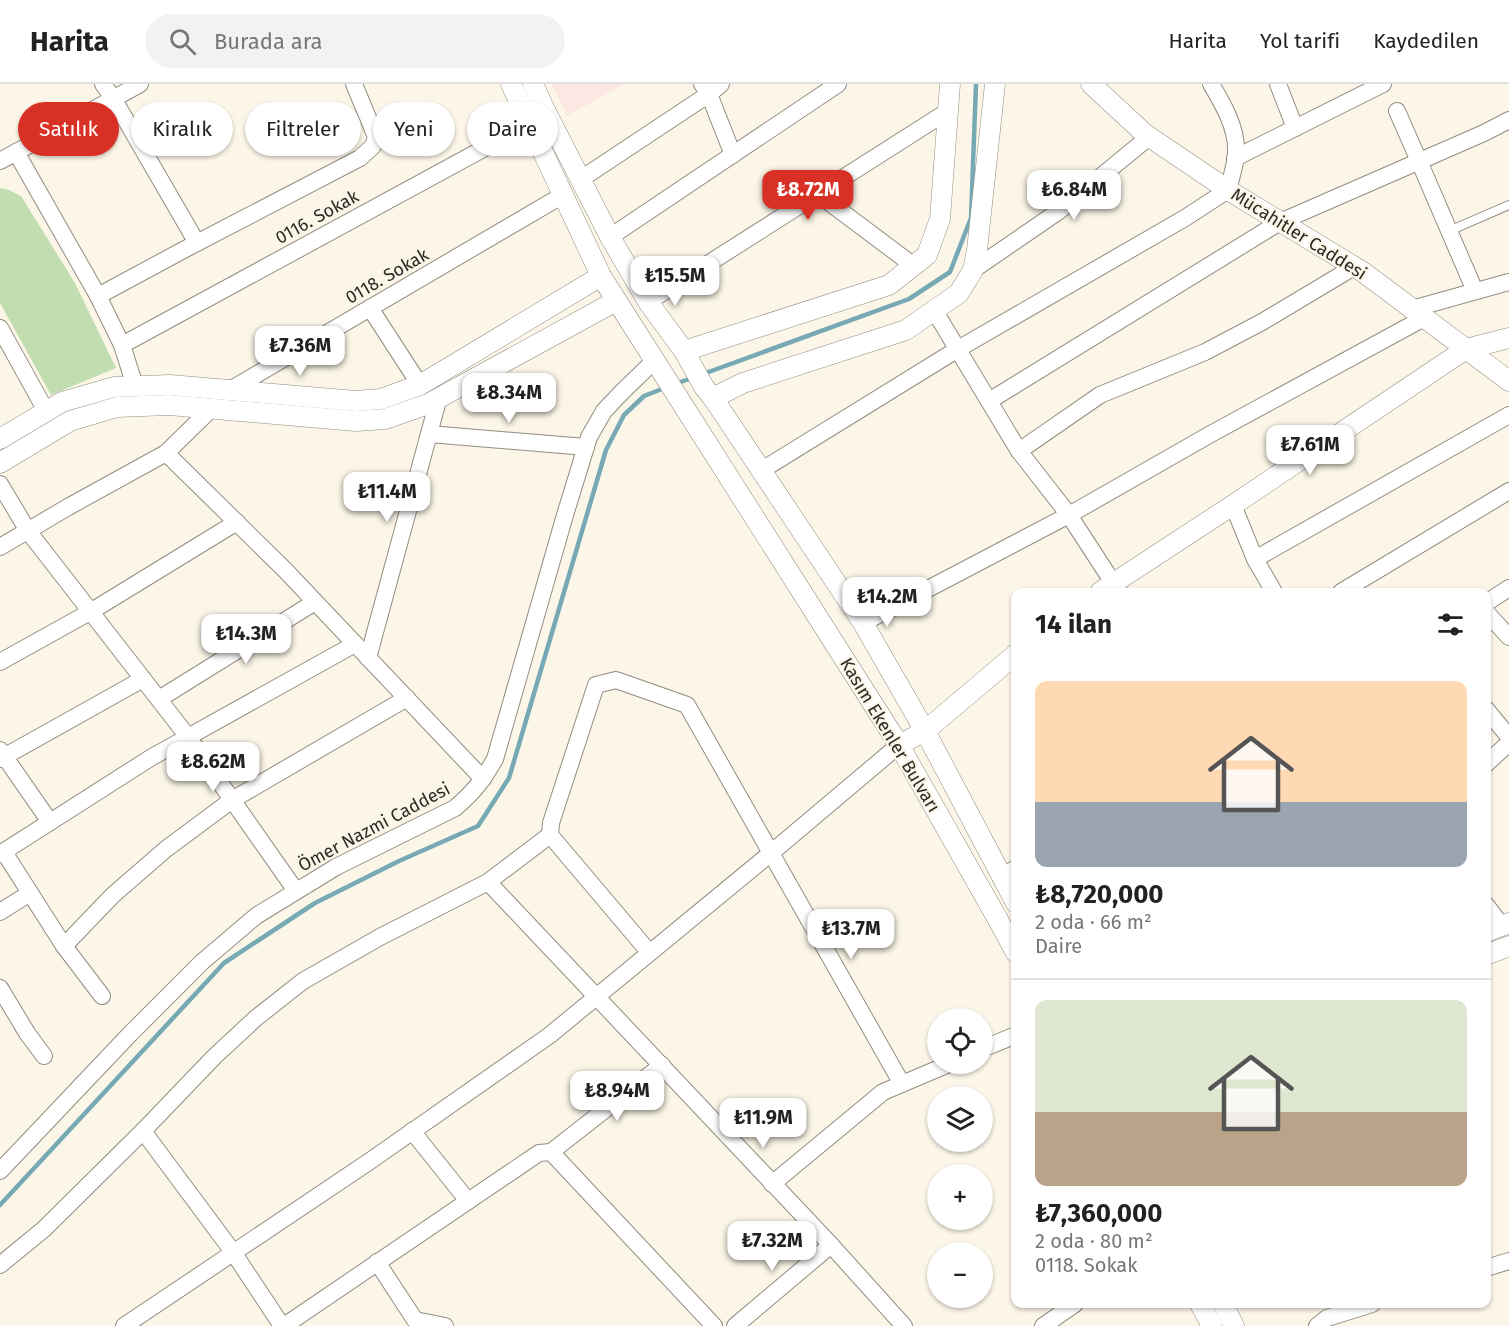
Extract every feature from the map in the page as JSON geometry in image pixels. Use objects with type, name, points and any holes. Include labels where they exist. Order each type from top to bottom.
[{"type":"street","points":[[103,84],[197,243]]},
{"type":"street","points":[[0,161],[140,84]]},
{"type":"street","points":[[98,296],[360,158],[373,146],[376,136],[354,84]]},
{"type":"street","points":[[511,84],[520,102]]},
{"type":"street","points":[[533,84],[610,237],[648,302],[687,356],[889,285],[927,255],[940,219],[950,84]]},
{"type":"street","points":[[610,237],[838,84]]},
{"type":"street","points":[[709,393],[906,330],[959,292],[973,270],[977,250],[995,84]]},
{"type":"street","name":"Mücahitler Caddesi","points":[[1091,84],[1149,137],[1228,190],[1354,267],[1509,381]]},
{"type":"street","points":[[762,470],[958,350],[1185,218],[1228,190],[1236,149],[1232,126],[1211,84]]},
{"type":"street","points":[[1278,84],[1295,128]]},
{"type":"street","points":[[1235,158],[1295,128],[1352,91],[1383,84]]},
{"type":"street","points":[[581,179],[711,87],[733,155]]},
{"type":"street","points":[[648,302],[948,111]]},
{"type":"street","points":[[1397,111],[1474,291]]},
{"type":"street","points":[[989,401],[1280,222],[1509,120]]},
{"type":"street","points":[[973,270],[1059,212],[1149,137]]},
{"type":"street","points":[[16,152],[98,296],[122,345],[135,386]]},
{"type":"street","name":"0116. Sokak","points":[[122,345],[471,156]]},
{"type":"street","points":[[545,156],[601,276],[657,364]]},
{"type":"street","points":[[818,194],[914,266]]},
{"type":"street","name":"0118. Sokak","points":[[230,390],[563,195]]},
{"type":"street","points":[[1019,451],[1100,395],[1205,352],[1263,322],[1354,267]]},
{"type":"street","points":[[0,439],[62,402],[114,387],[170,385],[356,401],[381,399],[420,385],[601,276]]},
{"type":"street","points":[[863,623],[1069,515],[1418,313],[1474,291],[1509,282]]},
{"type":"street","points":[[0,463],[70,421],[117,407],[169,405],[356,421],[386,419],[429,404],[616,302]]},
{"type":"street","points":[[370,308],[420,385]]},
{"type":"street","points":[[934,310],[1019,451],[1069,515],[1110,588]]},
{"type":"street","points":[[0,328],[46,411]]},
{"type":"street","points":[[1112,588],[1466,349],[1509,338]]},
{"type":"street","name":"Kasım Ekenler Bulvarı","points":[[687,356],[709,393],[863,623],[1008,873]]},
{"type":"street","name":"Kasım Ekenler Bulvarı","points":[[657,364],[899,745],[1011,944]]},
{"type":"street","name":"Ömer Nazmi Caddesi","points":[[0,1171],[124,1039],[202,962],[256,916],[336,867],[455,808],[483,779],[495,759],[589,437],[604,411],[622,392],[657,364]]},
{"type":"street","points":[[368,658],[439,397]]},
{"type":"street","points":[[0,547],[166,453],[211,409]]},
{"type":"street","points":[[1255,559],[1509,415]]},
{"type":"street","points":[[429,434],[586,447]]},
{"type":"street","points":[[166,453],[315,602],[483,779]]},
{"type":"street","points":[[0,484],[28,531],[188,737],[296,891]]},
{"type":"street","points":[[1348,588],[1509,491]]},
{"type":"street","points":[[1233,505],[1255,559],[1272,588]]},
{"type":"street","points":[[0,662],[90,612],[237,522]]},
{"type":"street","points":[[1491,600],[1509,588]]},
{"type":"street","points":[[159,699],[315,602]]},
{"type":"street","points":[[1491,617],[1509,637]]},
{"type":"street","points":[[102,996],[64,946],[2,853],[152,757],[355,644]]},
{"type":"street","points":[[124,1326],[550,1035],[899,745],[925,731],[1011,658]]},
{"type":"street","points":[[51,822],[2,755],[143,679]]},
{"type":"street","points":[[649,952],[550,835],[551,823],[596,685],[616,680],[687,705],[902,1084]]},
{"type":"street","points":[[64,946],[113,895],[166,849],[232,800],[407,698]]},
{"type":"street","points":[[1491,715],[1509,737]]},
{"type":"street","points":[[1491,759],[1509,742]]},
{"type":"street","points":[[0,1265],[44,1229],[214,1057],[256,1018],[303,981],[380,937],[488,882],[550,835]]},
{"type":"street","points":[[488,882],[831,1245],[904,1326]]},
{"type":"street","points":[[0,912],[30,893]]},
{"type":"street","points":[[1491,913],[1499,927]]},
{"type":"street","points":[[1491,953],[1509,946]]},
{"type":"street","points":[[0,988],[44,1056]]},
{"type":"street","points":[[993,1044],[1011,1037]]},
{"type":"street","points":[[143,1131],[233,1252],[283,1326],[539,1153],[551,1152],[662,1065]]},
{"type":"street","points":[[772,1184],[883,1092],[927,1074]]},
{"type":"street","points":[[412,1131],[468,1201]]},
{"type":"street","points":[[551,1152],[714,1326]]},
{"type":"street","points":[[735,1326],[831,1245]]},
{"type":"street","points":[[1491,1266],[1509,1261]]},
{"type":"street","points":[[378,1262],[415,1320],[445,1326]]},
{"type":"street","points":[[1043,1326],[1069,1308]]},
{"type":"street","points":[[1202,1308],[1212,1326]]},
{"type":"street","points":[[1225,1308],[1234,1326]]},
{"type":"street","points":[[1317,1326],[1327,1318],[1358,1308]]},
{"type":"lane","points":[[1449,231],[1509,205]]},
{"type":"shaded area","points":[[552,84],[624,84],[567,116]]},
{"type":"green space","points":[[0,188],[21,196],[75,283],[116,368],[51,395],[0,303]]},
{"type":"waterway","points":[[703,374],[909,299],[950,272],[971,218],[976,84]]},
{"type":"waterway","points":[[675,384],[692,378]]},
{"type":"waterway","points":[[0,1205],[224,963],[315,903],[399,861],[478,826],[509,778],[606,450],[624,415],[644,396],[667,387]]}]
